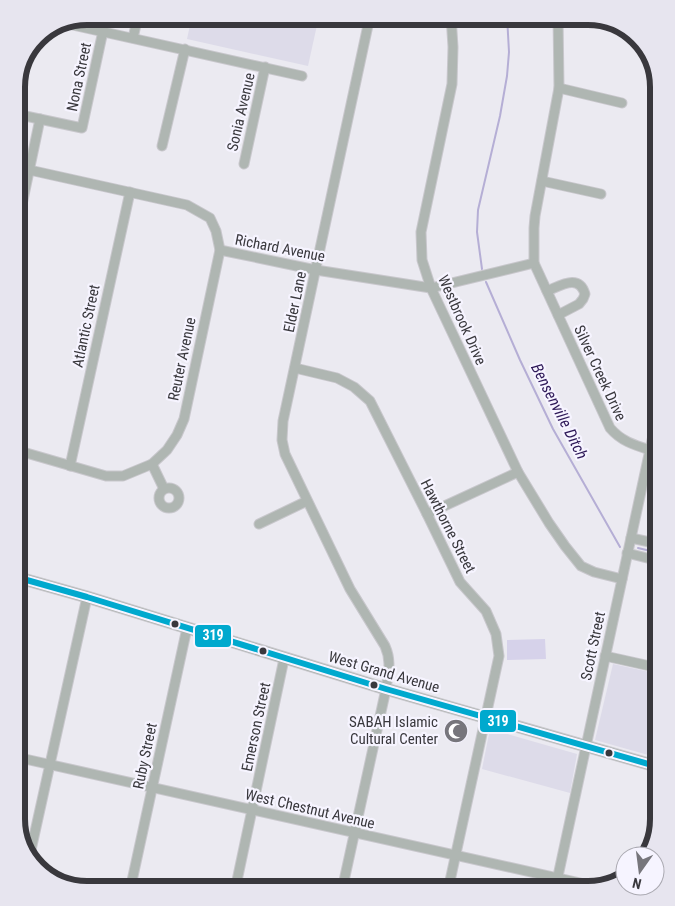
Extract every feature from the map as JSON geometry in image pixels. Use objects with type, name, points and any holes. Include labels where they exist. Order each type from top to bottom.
[{"type":"main road","name":"West Grand Avenue","points":[[25,580],[284,659],[650,764]]},
{"type":"street","points":[[133,38],[136,25]]},
{"type":"street","name":"Elder Lane","points":[[344,881],[386,689],[390,666],[389,656],[385,646],[350,590],[285,454],[282,440],[284,420],[368,25]]},
{"type":"street","name":"Westbrook Drive","points":[[452,25],[452,84],[421,232],[422,260],[431,288],[518,472],[549,523],[578,563],[586,569],[622,579]]},
{"type":"street","name":"Silver Creek Drive","points":[[558,25],[559,88],[534,228],[534,263],[610,428],[616,436],[650,450]]},
{"type":"street","points":[[77,26],[302,76]]},
{"type":"street","name":"Nona Street","points":[[40,119],[82,128],[103,31]]},
{"type":"street","points":[[162,146],[185,49]]},
{"type":"street","name":"Sonia Avenue","points":[[244,164],[265,67]]},
{"type":"street","points":[[559,88],[622,103]]},
{"type":"street","points":[[25,116],[40,119],[25,192]]},
{"type":"street","name":"Richard Avenue","points":[[25,169],[187,205],[210,218],[216,231],[220,250],[316,270],[431,288],[534,263]]},
{"type":"street","points":[[542,181],[601,194]]},
{"type":"street","name":"Atlantic Street","points":[[70,466],[130,192]]},
{"type":"street","name":"Reuter Avenue","points":[[152,464],[167,450],[177,436],[184,419],[220,250]]},
{"type":"street","name":"Silver Creek Drive","points":[[547,292],[570,282],[576,283],[584,289],[585,294],[581,302],[558,315]]},
{"type":"street","name":"Hawthorne Street","points":[[295,368],[337,378],[354,387],[370,401],[428,514],[460,582],[486,611],[496,634],[499,656],[450,881]]},
{"type":"street","name":"Scott Street","points":[[556,881],[650,450]]},
{"type":"street","points":[[25,453],[106,476],[123,476],[152,464],[164,489]]},
{"type":"street","points":[[428,514],[518,472]]},
{"type":"street","points":[[259,524],[307,501]]},
{"type":"street","points":[[631,538],[650,542]]},
{"type":"street","points":[[627,553],[650,558]]},
{"type":"street","points":[[32,847],[87,597]]},
{"type":"street","name":"Ruby Street","points":[[132,881],[187,628]]},
{"type":"street","points":[[605,656],[650,666]]},
{"type":"street","name":"Emerson Street","points":[[237,881],[284,659]]},
{"type":"street","name":"West Chestnut Avenue","points":[[25,759],[571,881]]},
{"type":"shaded area","points":[[190,25],[317,25],[308,66],[187,39]]},
{"type":"shaded area","points":[[545,639],[546,659],[507,660],[507,640]]},
{"type":"shaded area","points":[[613,664],[650,672],[650,755],[595,740]]},
{"type":"shaded area","points":[[490,729],[577,754],[570,793],[482,769]]},
{"type":"waterway","name":"Bensenville Ditch","points":[[482,269],[477,232],[478,210],[500,116],[507,76],[509,52],[508,25]]},
{"type":"waterway","name":"Bensenville Ditch","points":[[486,282],[553,429],[620,547]]},
{"type":"waterway","name":"Bensenville Ditch","points":[[638,548],[650,551]]},
{"type":"transit line","name":"319","points":[[25,580],[386,689],[650,764]]},
{"type":"place","name":"SABAH Islamic Cultural Center","points":[[456,731]]}]
